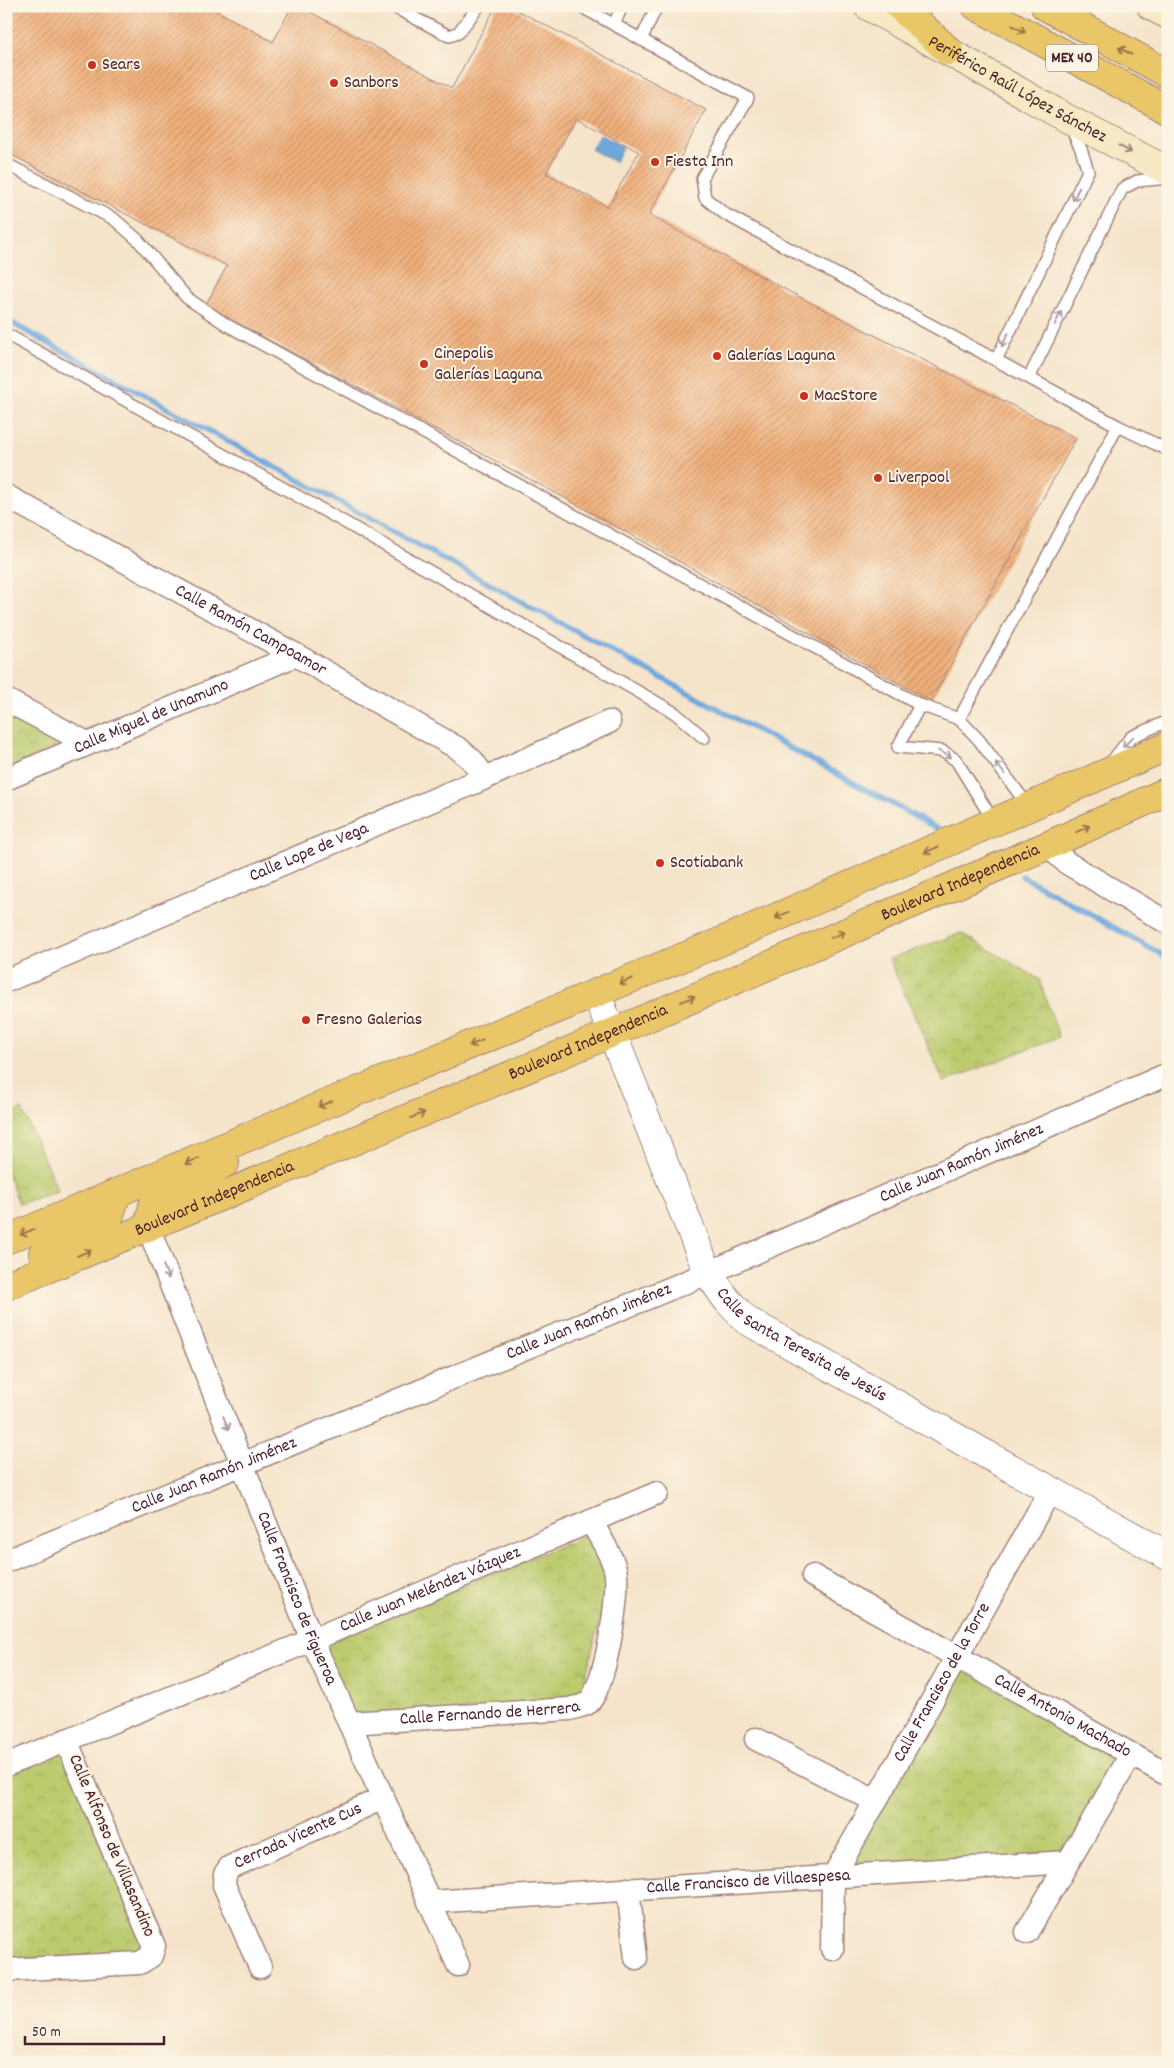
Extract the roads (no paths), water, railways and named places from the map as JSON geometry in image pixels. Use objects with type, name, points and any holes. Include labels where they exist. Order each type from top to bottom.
[{"type":"main road","name":"Periférico Raúl López Sánchez","points":[[868,6],[1066,118],[1168,171]]},
{"type":"main road","points":[[899,6],[949,51]]},
{"type":"main road","name":"MEX 40","points":[[976,6],[1168,110]]},
{"type":"main road","name":"MEX 40","points":[[1045,6],[1168,74]]},
{"type":"main road","points":[[1151,6],[1168,15]]},
{"type":"main road","points":[[6,1240],[285,1120],[720,942],[1168,746]]},
{"type":"main road","name":"Boulevard Independencia","points":[[15,1282],[612,1033],[1051,844],[1168,791]]},
{"type":"main road","points":[[876,918],[914,896],[999,856],[1003,848],[1003,841],[998,835],[989,832],[981,832],[963,837]]},
{"type":"main road","points":[[148,1227],[154,1202],[257,1144],[285,1120]]},
{"type":"main road","points":[[15,1282],[35,1257],[108,1220],[117,1193]]},
{"type":"street","name":"Calle Ramón Campoamor","points":[[6,496],[296,655],[458,749],[472,760],[485,778]]},
{"type":"street","name":"Calle Miguel de Unamuno","points":[[6,779],[296,655]]},
{"type":"street","points":[[6,700],[87,743]]},
{"type":"street","name":"Calle Lope de Vega","points":[[6,980],[485,778],[609,722]]},
{"type":"street","points":[[1051,844],[1056,854],[1067,863],[1168,923]]},
{"type":"street","name":"Calle Santa Teresita de Jesús","points":[[596,993],[708,1273],[746,1320],[1168,1556]]},
{"type":"street","name":"Calle Juan Ramón Jiménez","points":[[6,1561],[242,1466],[708,1273],[1167,1077]]},
{"type":"street","name":"Calle Francisco de Figueroa","points":[[148,1227],[312,1640],[458,1965]]},
{"type":"street","name":"Calle Francisco de la Torre","points":[[833,1877],[1051,1489]]},
{"type":"street","name":"Calle Juan Meléndez Vázquez","points":[[6,1765],[312,1640],[658,1493]]},
{"type":"street","name":"Calle Fernando de Herrera","points":[[349,1723],[570,1709],[588,1702],[599,1686],[616,1610],[618,1586],[615,1568],[591,1521]]},
{"type":"street","name":"Calle Antonio Machado","points":[[813,1576],[1168,1775]]},
{"type":"street","points":[[756,1739],[875,1801]]},
{"type":"street","name":"Calle Alfonso de Villasandino","points":[[6,1970],[140,1963],[151,1956],[154,1946],[66,1740]]},
{"type":"street","points":[[1027,1932],[1131,1755]]},
{"type":"street","name":"Cerrada Vicente Cus","points":[[260,1967],[224,1886],[225,1874],[230,1867],[383,1798]]},
{"type":"street","name":"Calle Francisco de Villaespesa","points":[[429,1902],[1068,1862]]},
{"type":"street","points":[[832,1949],[833,1877]]},
{"type":"street","points":[[628,1890],[636,1958]]},
{"type":"lane","points":[[392,6],[449,36],[458,33],[466,25],[479,6]]},
{"type":"lane","points":[[580,6],[748,98],[702,178],[705,198],[726,214],[1118,426],[1168,450]]},
{"type":"lane","points":[[614,25],[622,6]]},
{"type":"lane","points":[[641,40],[657,6]]},
{"type":"lane","points":[[996,360],[1088,171],[1082,149],[1066,118]]},
{"type":"lane","points":[[6,164],[114,220],[138,240],[187,298],[226,325],[920,705],[959,719],[979,740],[1029,807]]},
{"type":"lane","points":[[1029,378],[1122,189],[1137,181],[1168,178]]},
{"type":"lane","points":[[6,334],[339,519],[675,713],[704,738]]},
{"type":"lane","points":[[959,719],[1118,426]]},
{"type":"lane","points":[[920,705],[898,746],[942,751],[956,760],[994,822]]},
{"type":"lane","points":[[1099,776],[1131,737],[1168,721]]},
{"type":"water","points":[[600,134],[623,147],[615,162],[591,149]]},
{"type":"waterway","points":[[6,320],[938,829]]},
{"type":"waterway","points":[[1022,876],[1168,958]]},
{"type":"place","name":"Sears","points":[[92,65]]},
{"type":"place","name":"Sanbors","points":[[334,83]]},
{"type":"place","name":"Fiesta Inn","points":[[655,162]]},
{"type":"place","name":"Galerías Laguna","points":[[717,356]]},
{"type":"place","name":"Cinepolis Galerías Laguna","points":[[424,364]]},
{"type":"place","name":"MacStore","points":[[804,396]]},
{"type":"place","name":"Liverpool","points":[[878,478]]},
{"type":"place","name":"Scotiabank","points":[[660,863]]},
{"type":"place","name":"Fresno Galerias","points":[[306,1020]]}]
